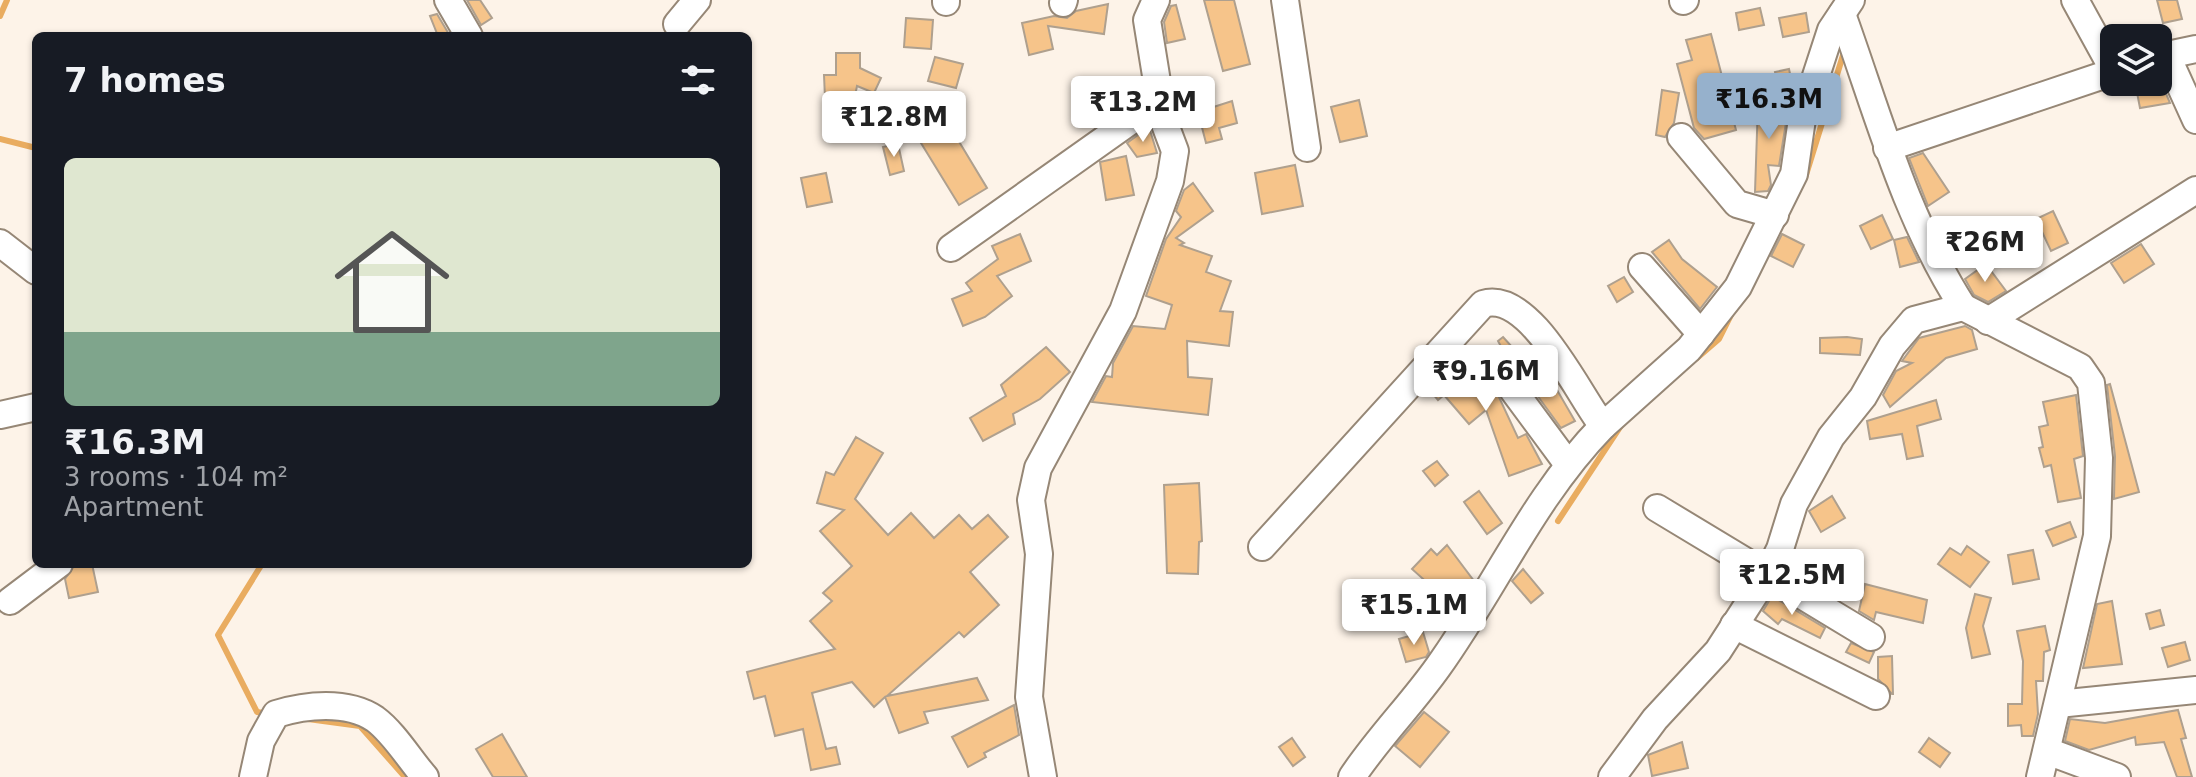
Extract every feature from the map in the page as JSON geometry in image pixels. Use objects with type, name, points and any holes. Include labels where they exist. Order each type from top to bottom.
[{"type":"street","points":[[448,0],[467,32]]},
{"type":"street","points":[[677,24],[697,0]]},
{"type":"street","points":[[1043,777],[1029,697],[1039,554],[1031,500],[1038,468],[1123,311],[1170,181],[1175,151],[1160,100],[1147,20],[1156,0]]},
{"type":"street","points":[[1285,0],[1307,148]]},
{"type":"street","points":[[2075,0],[2100,46]]},
{"type":"street","points":[[1847,7],[1887,148],[1943,276],[1963,307],[1988,321],[2018,332],[2080,367],[2091,383],[2099,458],[2097,536],[2040,777]]},
{"type":"street","points":[[1352,777],[1377,739],[1437,668],[1567,463],[1701,334],[1738,287],[1794,174],[1802,119],[1831,30],[1847,7]]},
{"type":"street","points":[[2172,54],[2196,49]]},
{"type":"street","points":[[2172,75],[2196,120]]},
{"type":"street","points":[[1887,148],[2100,77]]},
{"type":"street","points":[[951,248],[1160,100]]},
{"type":"street","points":[[1681,137],[1737,204],[1775,215]]},
{"type":"street","points":[[1988,321],[2196,190]]},
{"type":"street","points":[[0,243],[32,268]]},
{"type":"street","points":[[1642,267],[1701,334]]},
{"type":"street","points":[[1262,547],[1483,304],[1503,304],[1538,331],[1559,354],[1603,426]]},
{"type":"street","points":[[1612,777],[1663,710],[1718,651],[1767,575],[1780,549],[1794,504],[1831,437],[1863,397],[1892,346],[1914,320],[1963,307]]},
{"type":"street","points":[[1513,390],[1567,463]]},
{"type":"street","points":[[0,415],[32,408]]},
{"type":"street","points":[[1657,508],[1871,637]]},
{"type":"street","points":[[10,601],[54,568]]},
{"type":"street","points":[[1734,625],[1876,696]]},
{"type":"street","points":[[2058,704],[2196,690]]},
{"type":"street","points":[[253,777],[261,741],[276,714],[303,705],[322,706],[375,719],[425,777]]},
{"type":"street","points":[[2047,751],[2117,777]]},
{"type":"building","points":[[467,0],[480,0],[492,18],[481,25]]},
{"type":"building","points":[[1204,0],[1234,0],[1250,64],[1223,71]]},
{"type":"building","points":[[2157,0],[2177,0],[2182,19],[2163,23]]},
{"type":"building","points":[[1108,4],[1104,34],[1048,26],[1053,49],[1029,55],[1022,23],[1054,16],[1067,18],[1076,11]]},
{"type":"building","points":[[1176,5],[1185,39],[1167,43],[1164,22],[1171,6]]},
{"type":"building","points":[[1760,8],[1764,25],[1739,30],[1736,13]]},
{"type":"building","points":[[1806,13],[1809,32],[1783,37],[1779,18]]},
{"type":"building","points":[[437,14],[448,32],[436,32],[430,16]]},
{"type":"building","points":[[906,18],[933,20],[931,49],[904,47]]},
{"type":"building","points":[[1711,34],[1736,130],[1704,139],[1694,128],[1677,64],[1692,60],[1686,40]]},
{"type":"building","points":[[836,53],[860,53],[860,68],[881,78],[874,93],[857,86],[855,96],[825,98],[824,75],[836,75]]},
{"type":"building","points":[[935,57],[963,64],[956,88],[928,81]]},
{"type":"building","points":[[1789,69],[1792,83],[1778,86],[1775,72]]},
{"type":"building","points":[[1662,90],[1679,93],[1674,123],[1665,137],[1656,135]]},
{"type":"building","points":[[2138,96],[2167,96],[2170,103],[2140,108]]},
{"type":"building","points":[[1359,100],[1367,136],[1340,142],[1331,107]]},
{"type":"building","points":[[1232,101],[1237,123],[1219,128],[1222,139],[1206,143],[1198,112]]},
{"type":"building","points":[[1758,103],[1789,104],[1779,166],[1768,165],[1771,185],[1768,191],[1755,192]]},
{"type":"building","points":[[949,125],[987,188],[959,205],[921,143]]},
{"type":"building","points":[[1149,127],[1157,153],[1137,157],[1127,143]]},
{"type":"building","points":[[898,144],[904,171],[890,175],[883,147]]},
{"type":"building","points":[[1923,153],[1949,192],[1928,206],[1909,158]]},
{"type":"building","points":[[1126,156],[1134,195],[1106,200],[1100,162]]},
{"type":"building","points":[[1295,165],[1303,206],[1262,214],[1255,173]]},
{"type":"building","points":[[826,173],[832,202],[807,207],[801,178]]},
{"type":"building","points":[[1193,183],[1213,211],[1176,238],[1184,243],[1180,245],[1212,256],[1206,272],[1231,281],[1220,311],[1233,312],[1229,346],[1187,341],[1188,377],[1212,379],[1208,415],[1092,402],[1106,376],[1112,377],[1113,363],[1133,326],[1165,329],[1172,305],[1146,296],[1166,239],[1181,217],[1176,211],[1184,190]]},
{"type":"building","points":[[2053,211],[2068,243],[2051,251],[2036,219]]},
{"type":"building","points":[[1882,215],[1893,239],[1871,249],[1860,226]]},
{"type":"building","points":[[1020,234],[1031,261],[997,276],[1012,296],[985,317],[963,326],[952,299],[972,291],[966,283],[998,259],[992,246]]},
{"type":"building","points":[[1782,234],[1804,245],[1793,267],[1771,256]]},
{"type":"building","points":[[1907,237],[1919,262],[1900,267],[1894,240]]},
{"type":"building","points":[[1669,240],[1682,259],[1717,287],[1700,309],[1652,252]]},
{"type":"building","points":[[2141,244],[2154,264],[2124,283],[2111,263]]},
{"type":"building","points":[[1986,264],[2006,291],[1988,302],[1974,295],[1965,279]]},
{"type":"building","points":[[1624,277],[1633,292],[1617,302],[1608,286]]},
{"type":"building","points":[[1965,326],[1972,330],[1977,349],[1946,358],[1890,407],[1883,395],[1896,371],[1912,363],[1902,361],[1919,338]]},
{"type":"building","points":[[1503,337],[1532,369],[1542,364],[1575,421],[1561,428],[1526,380],[1517,375],[1498,341]]},
{"type":"building","points":[[1820,338],[1862,339],[1860,355],[1820,353]]},
{"type":"building","points":[[1046,347],[1070,372],[1040,399],[1013,414],[1015,424],[983,441],[970,418],[1006,396],[1001,385]]},
{"type":"building","points":[[1453,361],[1468,377],[1491,363],[1497,393],[1518,438],[1526,434],[1542,464],[1509,476],[1486,410],[1469,424],[1444,395],[1438,400],[1428,388]]},
{"type":"building","points":[[2110,384],[2139,492],[2114,499],[2115,456],[2107,385]]},
{"type":"building","points":[[2076,395],[2083,456],[2074,459],[2081,498],[2058,502],[2051,465],[2044,467],[2039,448],[2043,447],[2039,427],[2048,425],[2043,402]]},
{"type":"building","points":[[1936,400],[1941,419],[1917,426],[1923,456],[1907,459],[1902,434],[1870,439],[1867,421]]},
{"type":"building","points":[[856,437],[883,453],[855,499],[888,535],[911,513],[934,538],[959,515],[972,529],[988,515],[1008,537],[970,572],[999,605],[964,637],[959,632],[887,696],[977,678],[988,700],[924,712],[928,723],[899,733],[885,697],[874,707],[852,682],[812,693],[826,749],[836,747],[840,764],[811,770],[803,729],[775,736],[765,696],[754,699],[747,672],[835,649],[810,621],[832,601],[823,593],[852,566],[820,531],[844,510],[817,503],[826,472],[834,475]]},
{"type":"building","points":[[1437,461],[1448,475],[1435,486],[1423,471]]},
{"type":"building","points":[[1199,483],[1202,541],[1199,542],[1198,574],[1167,573],[1164,485]]},
{"type":"building","points":[[1479,491],[1502,523],[1487,534],[1464,502]]},
{"type":"building","points":[[1832,496],[1845,518],[1821,532],[1809,511]]},
{"type":"building","points":[[2070,522],[2076,537],[2053,546],[2046,531]]},
{"type":"building","points":[[1447,545],[1474,581],[1455,601],[1459,604],[1448,618],[1441,613],[1423,627],[1419,623],[1441,595],[1412,569],[1431,549],[1437,555]]},
{"type":"building","points":[[1967,546],[1989,562],[1970,587],[1938,564],[1950,548],[1961,555]]},
{"type":"building","points":[[2033,550],[2039,579],[2013,584],[2008,555]]},
{"type":"building","points":[[72,568],[93,568],[98,592],[69,598],[65,579]]},
{"type":"building","points":[[1523,569],[1543,593],[1531,603],[1512,581]]},
{"type":"building","points":[[1865,584],[1927,600],[1923,623],[1876,612],[1874,620],[1859,611]]},
{"type":"building","points":[[1975,594],[1991,598],[1983,626],[1990,654],[1972,658],[1966,628]]},
{"type":"building","points":[[1772,596],[1825,628],[1820,638],[1782,619],[1778,624],[1763,611]]},
{"type":"building","points":[[2112,601],[2122,664],[2083,668],[2097,604]]},
{"type":"building","points":[[2160,610],[2164,625],[2150,629],[2146,614]]},
{"type":"building","points":[[2045,626],[2050,650],[2044,652],[2043,681],[2036,681],[2038,714],[2033,736],[2022,736],[2021,725],[2008,726],[2008,704],[2022,704],[2023,661],[2017,631]]},
{"type":"building","points":[[1423,632],[1429,652],[1426,657],[1406,662],[1399,639]]},
{"type":"building","points":[[2185,642],[2190,660],[2168,667],[2162,648]]},
{"type":"building","points":[[1851,643],[1874,652],[1869,663],[1846,652]]},
{"type":"building","points":[[1892,656],[1893,694],[1878,679],[1878,657]]},
{"type":"building","points":[[1014,705],[1019,735],[984,753],[986,757],[968,767],[952,737]]},
{"type":"building","points":[[2178,710],[2186,738],[2181,739],[2192,777],[2177,777],[2164,742],[2136,745],[2135,737],[2089,750],[2065,741],[2070,719],[2105,723]]},
{"type":"building","points":[[1424,712],[1449,732],[1420,767],[1395,746]]},
{"type":"building","points":[[502,734],[527,777],[493,777],[476,749]]},
{"type":"building","points":[[1292,738],[1305,757],[1293,766],[1279,747]]},
{"type":"building","points":[[1929,738],[1950,753],[1940,767],[1919,752]]},
{"type":"building","points":[[1682,742],[1688,768],[1652,776],[1648,755]]},
{"type":"waterway","points":[[0,16],[7,0]]},
{"type":"waterway","points":[[1805,178],[1844,52]]},
{"type":"waterway","points":[[0,139],[32,147]]},
{"type":"waterway","points":[[1697,358],[1719,339],[1731,315]]},
{"type":"waterway","points":[[1558,521],[1622,424]]},
{"type":"waterway","points":[[260,568],[218,635],[257,712],[269,714]]},
{"type":"waterway","points":[[308,719],[360,726],[405,777]]}]
